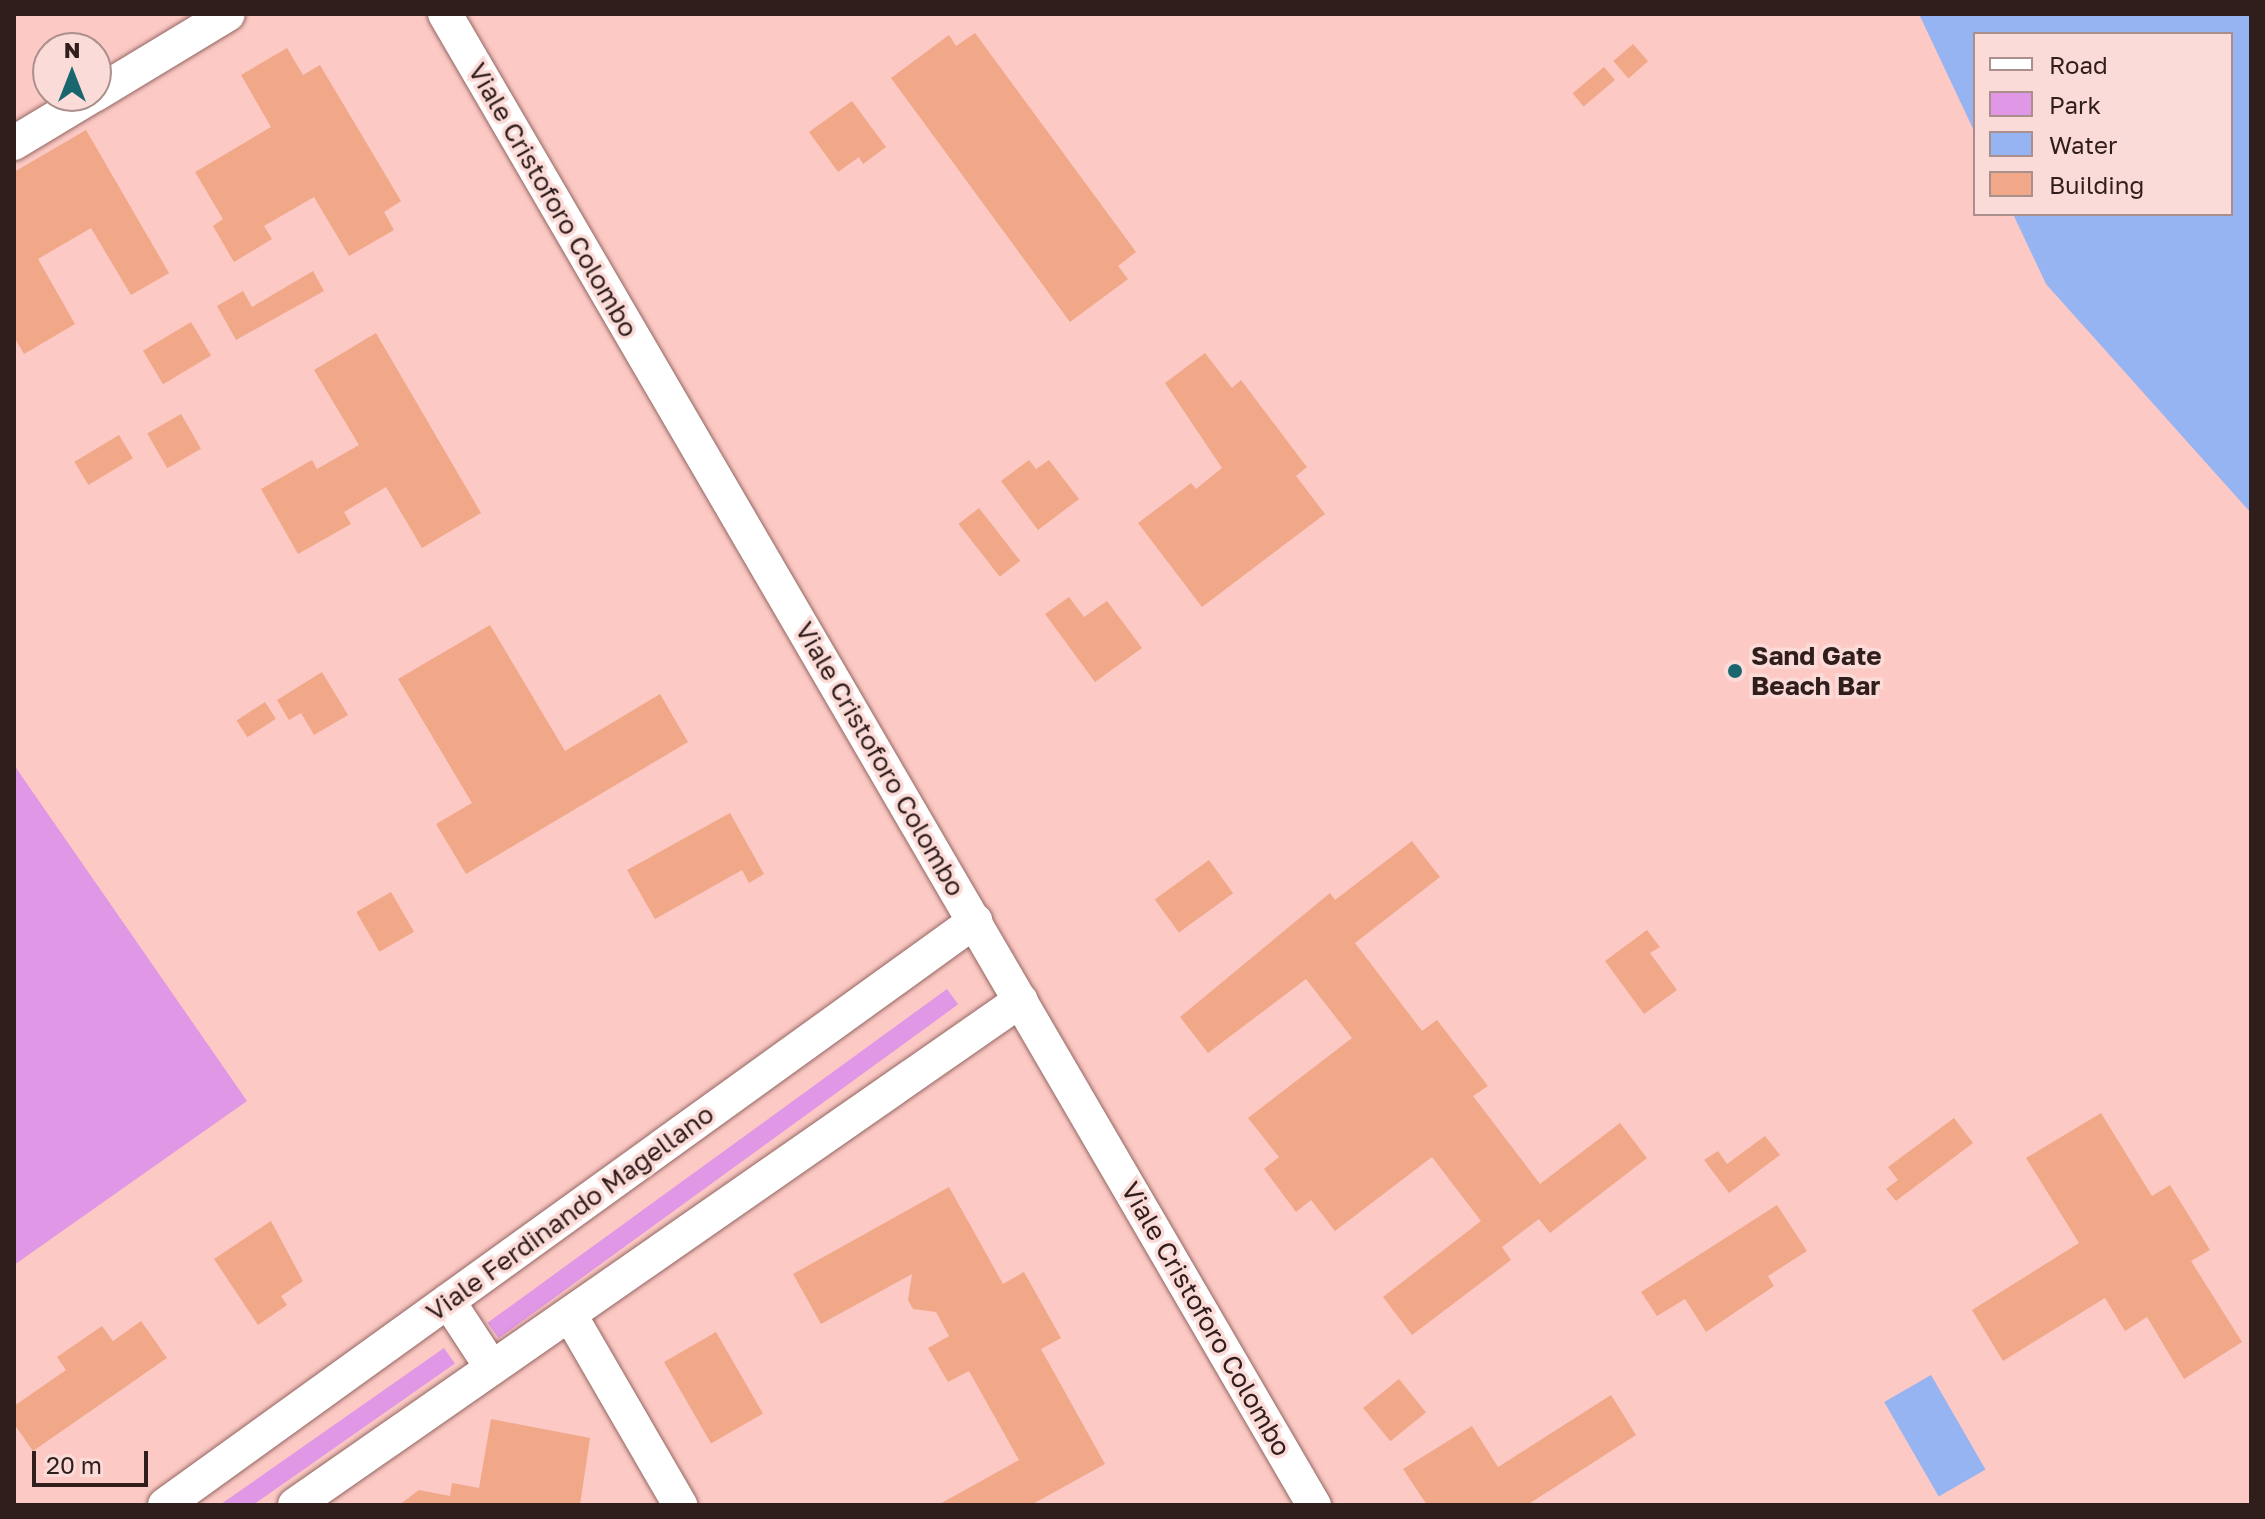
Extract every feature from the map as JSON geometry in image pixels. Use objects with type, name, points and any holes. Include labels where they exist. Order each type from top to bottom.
[{"type":"street","points":[[112,84],[228,14]]},
{"type":"street","name":"Viale Cristoforo Colombo","points":[[445,14],[1314,1505]]},
{"type":"street","points":[[14,143],[66,112]]},
{"type":"street","name":"Viale Ferdinando Magellano","points":[[165,1505],[975,921]]},
{"type":"street","points":[[295,1505],[1021,1000]]},
{"type":"street","points":[[448,1301],[492,1368]]},
{"type":"street","points":[[570,1315],[680,1505]]},
{"type":"green space","points":[[14,765],[247,1101],[14,1265]]},
{"type":"green space","points":[[947,989],[958,1004],[499,1338],[487,1323]]},
{"type":"green space","points":[[444,1348],[455,1364],[253,1505],[223,1503]]},
{"type":"water","points":[[1919,14],[2251,14],[2251,513],[2046,284],[2014,216],[2233,216],[2233,32],[1973,32],[1973,129]]},
{"type":"water","points":[[1931,1375],[1986,1469],[1939,1496],[1884,1402]]},
{"type":"building","points":[[975,33],[1136,252],[1118,266],[1128,279],[1070,322],[891,78],[949,35],[956,46]]},
{"type":"building","points":[[1633,44],[1648,61],[1628,78],[1613,61]]},
{"type":"building","points":[[287,48],[303,75],[320,65],[401,201],[384,212],[394,230],[349,256],[314,197],[264,226],[272,239],[234,262],[213,226],[223,219],[195,172],[271,127],[241,75]]},
{"type":"building","points":[[1604,67],[1615,80],[1584,106],[1573,93]]},
{"type":"building","points":[[852,101],[886,147],[863,164],[859,157],[838,172],[809,132]]},
{"type":"building","points":[[86,130],[169,273],[131,295],[91,228],[38,259],[75,324],[24,354],[14,337],[14,172]]},
{"type":"building","points":[[313,271],[324,291],[236,340],[217,306],[243,291],[252,307]]},
{"type":"building","points":[[191,322],[211,355],[163,384],[143,351]]},
{"type":"building","points":[[376,333],[481,513],[422,548],[386,487],[344,512],[351,524],[298,554],[261,489],[312,460],[317,469],[359,445],[314,370]]},
{"type":"building","points":[[1205,353],[1232,388],[1241,380],[1307,467],[1296,476],[1325,514],[1202,607],[1138,523],[1191,483],[1196,489],[1222,468],[1165,383]]},
{"type":"building","points":[[181,414],[201,449],[167,468],[147,434]]},
{"type":"building","points":[[119,435],[133,458],[88,485],[74,462]]},
{"type":"building","points":[[1029,460],[1036,469],[1049,460],[1079,499],[1038,530],[1001,481]]},
{"type":"building","points":[[979,508],[1020,561],[1000,577],[959,524]]},
{"type":"building","points":[[1069,597],[1084,617],[1107,601],[1142,648],[1095,682],[1045,614]]},
{"type":"building","points":[[490,625],[565,751],[660,694],[688,742],[466,874],[436,824],[472,803],[398,679]]},
{"type":"building","points":[[322,672],[348,715],[314,735],[301,713],[289,720],[277,700]]},
{"type":"building","points":[[265,702],[276,719],[247,737],[236,721]]},
{"type":"building","points":[[730,813],[764,874],[749,883],[742,870],[655,919],[627,870]]},
{"type":"building","points":[[1412,841],[1440,877],[1355,943],[1422,1031],[1437,1020],[1488,1086],[1473,1096],[1540,1184],[1620,1123],[1647,1158],[1550,1233],[1539,1219],[1502,1247],[1511,1260],[1412,1335],[1383,1297],[1481,1221],[1432,1157],[1335,1231],[1311,1200],[1296,1212],[1264,1169],[1279,1157],[1248,1118],[1352,1038],[1306,979],[1208,1053],[1180,1017],[1330,893],[1335,900]]},
{"type":"building","points":[[1209,860],[1233,893],[1179,933],[1155,899]]},
{"type":"building","points":[[391,892],[414,932],[379,952],[356,912]]},
{"type":"building","points":[[1647,930],[1660,947],[1650,953],[1677,990],[1644,1014],[1605,961]]},
{"type":"building","points":[[2101,1113],[2152,1196],[2170,1185],[2210,1250],[2191,1261],[2242,1342],[2184,1379],[2147,1317],[2125,1331],[2105,1298],[2003,1361],[1972,1310],[2079,1243],[2026,1158]]},
{"type":"building","points":[[1954,1118],[1973,1143],[1896,1201],[1886,1189],[1898,1180],[1888,1167]]},
{"type":"building","points":[[1765,1136],[1780,1155],[1729,1193],[1704,1160],[1718,1151],[1727,1164]]},
{"type":"building","points":[[949,1187],[1003,1284],[1024,1272],[1061,1338],[1041,1349],[1105,1464],[1031,1505],[938,1505],[1019,1460],[969,1371],[948,1382],[928,1348],[949,1336],[936,1312],[913,1309],[908,1300],[912,1274],[821,1324],[793,1274]]},
{"type":"building","points":[[1777,1205],[1807,1251],[1768,1276],[1774,1286],[1706,1332],[1685,1299],[1657,1316],[1641,1292]]},
{"type":"building","points":[[271,1221],[303,1281],[281,1296],[287,1305],[258,1325],[214,1259]]},
{"type":"building","points":[[141,1321],[167,1358],[33,1451],[14,1424],[14,1406],[66,1370],[57,1357],[102,1326],[113,1341]]},
{"type":"building","points":[[716,1332],[763,1413],[711,1443],[664,1362]]},
{"type":"building","points":[[1399,1379],[1426,1412],[1390,1441],[1363,1408]]},
{"type":"building","points":[[1611,1395],[1636,1435],[1527,1505],[1427,1505],[1403,1469],[1472,1426],[1498,1467]]},
{"type":"building","points":[[491,1419],[590,1438],[580,1505],[399,1505],[419,1490],[450,1496],[452,1483],[479,1488]]},
{"type":"place","name":"Sand Gate Beach Bar","points":[[1735,671]]}]
